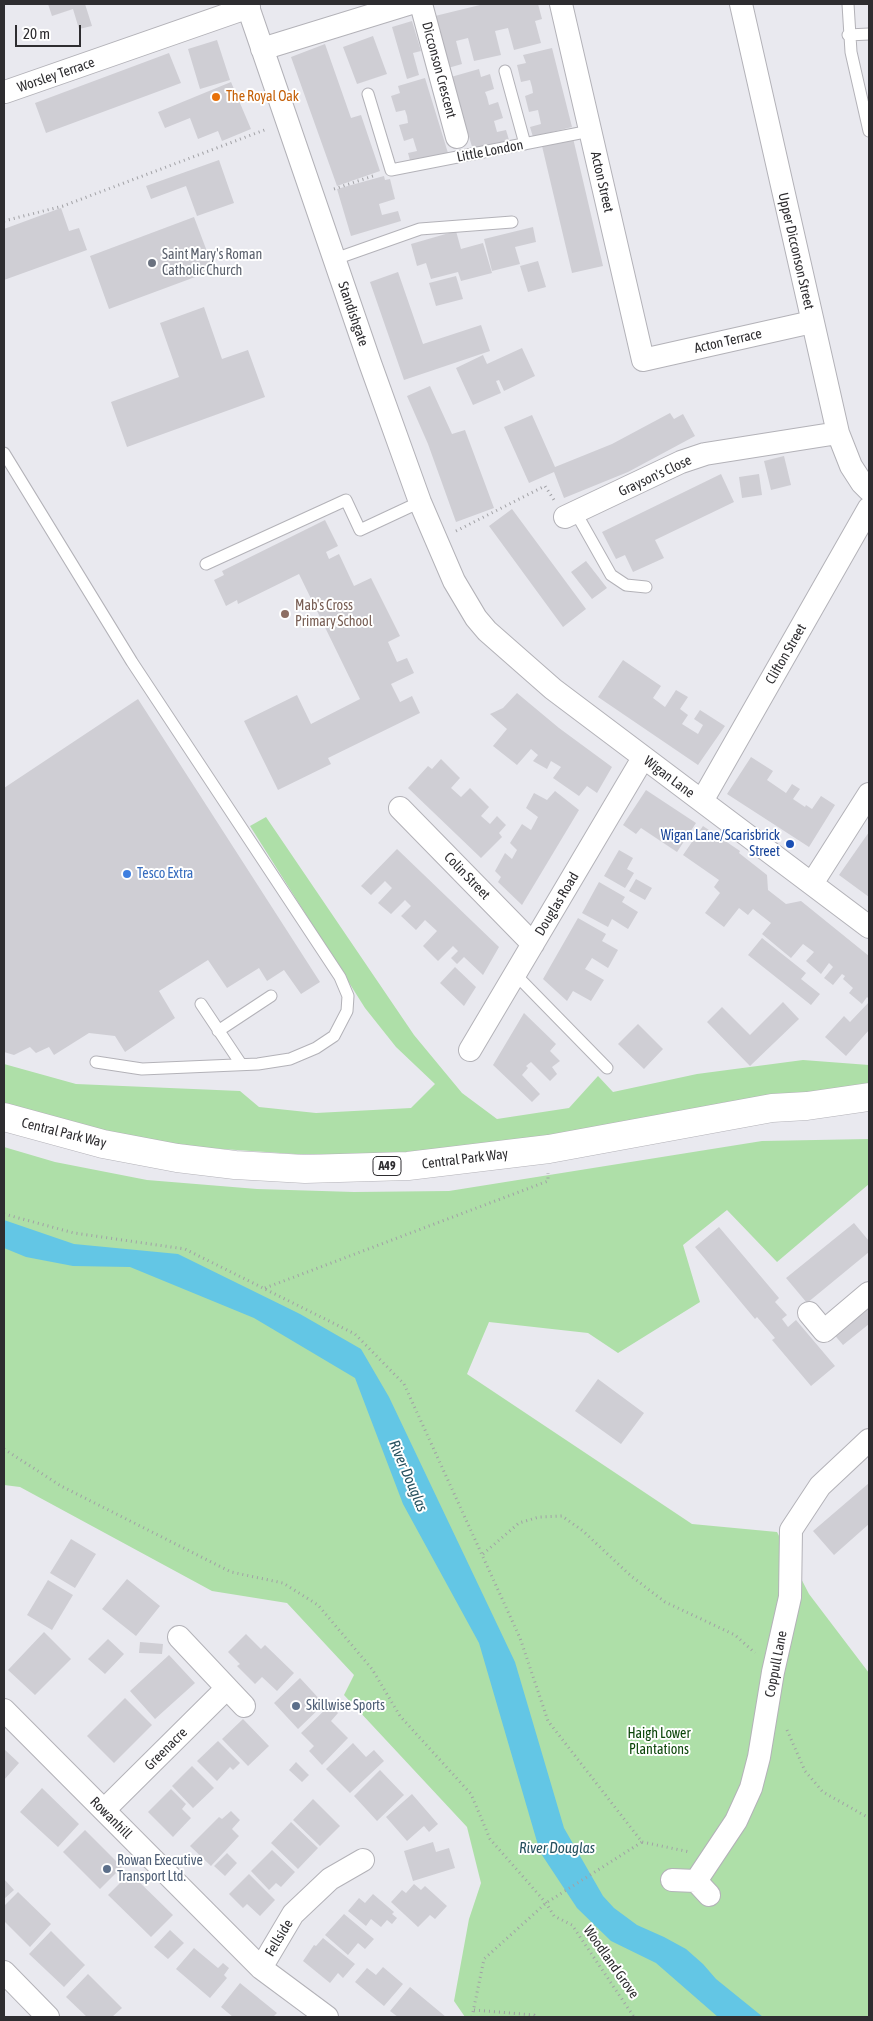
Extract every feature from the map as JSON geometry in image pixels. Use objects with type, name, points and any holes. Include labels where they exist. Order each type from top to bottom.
[{"type":"highway","name":"Central Park Way","points":[[4,1117],[103,1144],[177,1158],[235,1165],[305,1169],[408,1166],[549,1149],[772,1108],[807,1106],[869,1097]]},
{"type":"highway","name":"Central Park Way","points":[[807,1106],[869,1115]]},
{"type":"street","points":[[262,49],[408,4]]},
{"type":"street","name":"Dicconson Crescent","points":[[421,4],[457,136]]},
{"type":"street","name":"Acton Street","points":[[561,4],[643,360]]},
{"type":"street","name":"Upper Dicconson Street","points":[[741,4],[838,434],[852,466],[862,484],[869,490]]},
{"type":"street","name":"Standishgate","points":[[248,6],[286,122],[314,196],[334,259],[420,502],[454,580],[476,618]]},
{"type":"street","name":"Worsley Terrace","points":[[5,92],[248,6]]},
{"type":"street","name":"Acton Terrace","points":[[643,360],[812,322]]},
{"type":"street","name":"Grayson's Close","points":[[571,515],[681,462],[705,454],[838,434]]},
{"type":"street","name":"Clifton Street","points":[[702,801],[869,508]]},
{"type":"street","name":"Wigan Lane","points":[[476,618],[487,631],[553,690],[813,882],[869,927]]},
{"type":"street","name":"Douglas Road","points":[[470,1050],[643,758]]},
{"type":"street","points":[[813,882],[869,794]]},
{"type":"street","name":"Colin Street","points":[[400,808],[533,944]]},
{"type":"street","points":[[809,1313],[824,1331],[869,1293]]},
{"type":"street","name":"Coppull Lane","points":[[672,1880],[702,1888],[713,1855],[736,1821],[751,1788],[759,1757],[773,1672],[790,1597],[791,1530],[820,1486],[869,1440]]},
{"type":"street","points":[[179,1637],[244,1706]]},
{"type":"street","name":"Greenacre","points":[[104,1810],[227,1688]]},
{"type":"street","name":"Rowanhill","points":[[4,1710],[261,1968]]},
{"type":"street","name":"Fellside","points":[[326,2017],[261,1968],[293,1914],[330,1879],[363,1860]]},
{"type":"street","points":[[4,1972],[48,2017]]},
{"type":"lane","points":[[848,4],[848,35],[869,131]]},
{"type":"lane","points":[[848,35],[869,34]]},
{"type":"lane","points":[[505,71],[525,144]]},
{"type":"lane","points":[[368,94],[391,170]]},
{"type":"lane","name":"Little London","points":[[391,170],[590,131]]},
{"type":"lane","points":[[334,259],[420,229],[512,222]]},
{"type":"lane","points":[[4,453],[132,662],[340,977],[348,996],[348,1011],[334,1036],[316,1048],[290,1059],[241,1064],[142,1069],[96,1062]]},
{"type":"lane","points":[[206,564],[346,500],[360,530],[420,502]]},
{"type":"lane","points":[[571,515],[611,575],[626,585],[646,587]]},
{"type":"lane","points":[[515,974],[607,1068]]},
{"type":"lane","points":[[218,1031],[270,996]]},
{"type":"lane","points":[[201,1004],[241,1064]]},
{"type":"path","points":[[4,222],[63,206],[286,122]]},
{"type":"path","points":[[314,196],[391,170]]},
{"type":"path","points":[[436,541],[545,486],[571,515]]},
{"type":"path","points":[[264,1288],[548,1181],[549,1149]]},
{"type":"path","points":[[4,1214],[74,1233],[185,1249],[355,1334],[404,1384],[520,1638],[548,1721],[642,1842],[660,1848],[713,1855]]},
{"type":"path","name":"Woodland Grove","points":[[4,1449],[61,1486],[231,1572],[282,1583],[318,1605],[372,1670],[400,1716],[471,1794],[490,1839],[546,1903],[554,1916],[572,1926],[634,2017]]},
{"type":"path","points":[[483,1554],[519,1523],[539,1517],[562,1516],[583,1531],[631,1576],[665,1602],[735,1636],[773,1672]]},
{"type":"path","points":[[797,1755],[805,1771],[823,1792],[869,1818]]},
{"type":"path","points":[[472,2017],[484,1959],[546,1903],[642,1842]]},
{"type":"path","points":[[474,2010],[534,2015],[536,2017]]},
{"type":"green space","points":[[266,817],[414,1035],[462,1093],[497,1119],[569,1108],[598,1076],[613,1092],[697,1074],[803,1060],[869,1065],[869,1089],[727,1102],[583,1132],[486,1147],[393,1154],[295,1154],[208,1148],[128,1137],[4,1105],[4,1064],[76,1084],[240,1091],[259,1107],[316,1113],[411,1108],[435,1084],[396,1047],[365,1008],[250,826]]},
{"type":"green space","name":"Haigh Lower Plantations","points":[[869,1139],[869,1184],[777,1262],[727,1210],[683,1245],[700,1302],[618,1353],[588,1333],[489,1322],[467,1374],[692,1524],[777,1532],[809,1594],[869,1673],[869,2017],[465,2017],[454,2001],[469,1919],[481,1883],[467,1827],[344,1695],[354,1675],[287,1603],[212,1591],[20,1487],[4,1485],[4,1147],[55,1162],[147,1180],[257,1189],[354,1192],[449,1191],[762,1141]]},
{"type":"water","name":"River Douglas","points":[[4,1220],[74,1244],[178,1254],[300,1314],[361,1349],[389,1397],[515,1662],[564,1828],[603,1896],[614,1908],[637,1925],[686,1949],[716,1979],[763,2017],[718,2017],[656,1963],[611,1941],[577,1908],[540,1852],[479,1643],[403,1504],[355,1378],[254,1318],[130,1267],[73,1266],[26,1257],[4,1248]]},
{"type":"building","points":[[48,4],[85,4],[92,26],[79,29],[73,9],[52,16]]},
{"type":"building","points":[[484,4],[538,4],[542,19],[535,21],[541,43],[514,50],[508,28],[495,31],[501,55],[474,61],[468,38],[456,41],[462,64],[448,68],[435,16]]},
{"type":"building","points":[[412,21],[421,51],[413,53],[419,75],[407,79],[392,27]]},
{"type":"building","points":[[373,36],[387,74],[357,84],[343,47]]},
{"type":"building","points":[[217,40],[230,80],[200,89],[188,49]]},
{"type":"building","points":[[325,44],[351,118],[361,115],[380,171],[337,186],[291,57]]},
{"type":"building","points":[[552,48],[572,127],[533,137],[530,127],[541,124],[538,110],[529,112],[525,96],[533,93],[532,87],[530,80],[521,82],[517,65],[526,63],[523,55]]},
{"type":"building","points":[[169,53],[181,83],[46,133],[35,103]]},
{"type":"building","points":[[479,69],[481,77],[490,74],[494,89],[485,92],[489,105],[498,102],[503,118],[494,121],[497,132],[506,130],[509,140],[473,150],[451,77]]},
{"type":"building","points":[[425,78],[448,153],[411,164],[408,153],[417,151],[413,138],[404,141],[399,125],[408,123],[407,116],[405,110],[396,112],[391,96],[400,93],[398,86]]},
{"type":"building","name":"The Royal Oak","points":[[231,82],[251,129],[222,141],[218,131],[198,139],[190,118],[165,128],[158,112]]},
{"type":"building","points":[[573,138],[603,266],[572,273],[542,146]]},
{"type":"building","points":[[219,160],[234,203],[197,216],[186,186],[151,199],[146,186]]},
{"type":"building","points":[[384,176],[385,180],[390,179],[395,199],[379,204],[382,215],[398,211],[401,221],[351,236],[337,189]]},
{"type":"building","points":[[61,208],[69,231],[79,228],[87,250],[4,280],[4,229]]},
{"type":"building","name":"Saint Mary's Roman Catholic Church","points":[[194,217],[214,270],[109,309],[90,256]]},
{"type":"building","points":[[533,227],[536,242],[515,247],[520,264],[492,271],[484,239]]},
{"type":"building","points":[[456,231],[461,249],[483,243],[492,273],[461,281],[458,272],[431,279],[426,263],[417,266],[411,244]]},
{"type":"building","points":[[538,261],[546,287],[528,292],[520,266]]},
{"type":"building","points":[[398,272],[423,344],[481,325],[490,351],[404,380],[370,282]]},
{"type":"building","points":[[456,276],[463,299],[436,306],[429,283]]},
{"type":"building","points":[[204,307],[222,359],[248,350],[265,397],[127,447],[111,402],[179,377],[160,323]]},
{"type":"building","points":[[522,348],[535,376],[504,391],[499,380],[496,381],[501,393],[473,405],[456,368],[483,355],[487,364]]},
{"type":"building","points":[[430,386],[452,434],[465,430],[494,508],[456,522],[428,444],[407,396]]},
{"type":"building","points":[[670,413],[674,419],[683,414],[695,436],[628,472],[564,498],[554,472],[529,483],[504,427],[532,415],[555,467],[612,444]]},
{"type":"building","points":[[784,456],[791,485],[771,490],[764,461]]},
{"type":"building","points":[[721,474],[734,502],[655,540],[664,558],[633,572],[625,555],[616,559],[602,532]]},
{"type":"building","points":[[759,474],[762,495],[742,498],[739,477]]},
{"type":"building","points":[[512,509],[586,609],[563,627],[489,526]]},
{"type":"building","points":[[325,520],[338,546],[326,552],[329,559],[339,554],[354,586],[371,578],[400,636],[388,642],[397,662],[407,658],[414,673],[391,684],[400,702],[412,696],[420,713],[328,758],[331,764],[278,790],[244,721],[297,695],[311,724],[360,699],[299,574],[238,604],[237,600],[226,606],[214,580],[224,575],[222,571]]},
{"type":"building","points":[[586,561],[607,588],[592,599],[571,572]]},
{"type":"building","points":[[623,660],[661,686],[653,698],[665,707],[676,690],[688,697],[680,709],[688,715],[682,724],[698,734],[703,725],[694,719],[700,710],[725,726],[698,765],[598,697]]},
{"type":"building","points":[[517,693],[559,728],[612,767],[597,793],[587,786],[579,796],[553,778],[561,767],[551,761],[547,769],[533,761],[538,755],[531,749],[517,765],[493,746],[507,729],[490,714],[503,708]]},
{"type":"building","name":"Tesco Extra","points":[[138,699],[320,982],[301,994],[284,970],[267,981],[259,968],[227,988],[208,960],[159,991],[175,1018],[125,1052],[115,1036],[89,1033],[54,1055],[49,1047],[36,1053],[30,1047],[14,1055],[4,1052],[4,788]]},
{"type":"building","points":[[751,757],[773,771],[767,780],[786,793],[792,784],[800,789],[793,799],[805,807],[806,805],[812,809],[821,796],[835,805],[809,847],[727,794]]},
{"type":"building","points":[[441,759],[460,778],[451,788],[461,797],[470,788],[489,807],[481,816],[490,824],[497,816],[506,825],[499,833],[502,837],[481,858],[408,788],[428,766],[432,769]]},
{"type":"building","points":[[646,790],[696,823],[677,852],[641,828],[636,834],[623,825]]},
{"type":"building","points":[[555,791],[579,810],[522,905],[498,882],[501,877],[495,871],[505,853],[512,859],[517,850],[510,843],[522,824],[531,830],[538,817],[526,808],[534,793],[547,800]]},
{"type":"building","points":[[703,826],[740,851],[739,853],[767,875],[768,890],[786,904],[801,901],[869,956],[869,999],[867,997],[862,1004],[849,993],[853,988],[843,979],[845,976],[842,974],[833,985],[824,978],[833,967],[829,963],[821,974],[806,961],[814,952],[803,944],[791,958],[762,934],[771,923],[753,909],[748,915],[739,908],[724,927],[705,913],[720,893],[714,887],[719,880],[683,855]]},
{"type":"building","points":[[869,832],[869,897],[839,875]]},
{"type":"building","points":[[397,849],[499,947],[483,975],[464,957],[457,964],[451,958],[458,951],[453,946],[438,961],[423,946],[437,931],[425,920],[416,930],[401,916],[411,906],[405,900],[391,914],[378,903],[392,888],[385,881],[371,895],[361,886]]},
{"type":"building","points":[[619,850],[633,858],[627,869],[634,873],[625,888],[604,876]]},
{"type":"building","points":[[636,879],[652,888],[645,900],[629,891]]},
{"type":"building","points":[[599,882],[625,897],[622,902],[638,912],[628,929],[612,919],[608,927],[582,913]]},
{"type":"building","points":[[578,918],[606,934],[602,941],[618,950],[608,968],[592,958],[585,969],[604,980],[591,1001],[573,991],[567,1001],[543,979]]},
{"type":"building","points":[[762,938],[806,973],[801,979],[820,994],[811,1005],[748,955]]},
{"type":"building","points":[[455,967],[476,987],[464,1006],[440,983]]},
{"type":"building","points":[[783,1002],[799,1019],[750,1066],[707,1022],[722,1007],[750,1035]]},
{"type":"building","points":[[869,1002],[869,1030],[846,1056],[825,1037],[844,1016],[850,1022]]},
{"type":"building","points":[[524,1013],[556,1044],[550,1051],[560,1061],[552,1067],[557,1074],[550,1081],[531,1062],[526,1066],[528,1068],[522,1075],[540,1094],[532,1102],[493,1065]]},
{"type":"building","points":[[638,1024],[663,1049],[644,1069],[618,1044]]},
{"type":"building","points":[[854,1223],[869,1241],[869,1252],[807,1303],[786,1278]]},
{"type":"building","points":[[719,1227],[779,1298],[775,1302],[787,1315],[782,1319],[788,1327],[796,1320],[835,1366],[811,1386],[772,1340],[775,1338],[757,1317],[755,1319],[695,1247]]},
{"type":"building","points":[[869,1302],[869,1324],[843,1345],[832,1332]]},
{"type":"building","points":[[598,1379],[644,1413],[621,1444],[575,1411]]},
{"type":"building","points":[[869,1483],[869,1524],[834,1555],[813,1531]]},
{"type":"building","points":[[71,1539],[96,1554],[75,1588],[50,1573]]},
{"type":"building","points":[[127,1579],[160,1606],[136,1636],[102,1609]]},
{"type":"building","points":[[48,1580],[73,1595],[52,1630],[27,1615]]},
{"type":"building","points":[[44,1632],[71,1659],[35,1695],[8,1670]]},
{"type":"building","points":[[246,1634],[261,1649],[265,1645],[294,1673],[277,1691],[262,1677],[255,1684],[237,1666],[240,1664],[228,1652]]},
{"type":"building","points":[[108,1639],[124,1654],[105,1674],[88,1659]]},
{"type":"building","points":[[140,1642],[163,1644],[162,1654],[139,1653]]},
{"type":"building","points":[[169,1655],[195,1683],[155,1719],[130,1691]]},
{"type":"building","points":[[300,1678],[324,1704],[298,1729],[274,1703]]},
{"type":"building","points":[[125,1698],[152,1725],[114,1763],[87,1736]]},
{"type":"building","points":[[330,1705],[338,1713],[331,1721],[348,1738],[322,1765],[309,1751],[314,1746],[301,1733]]},
{"type":"building","points":[[243,1719],[269,1746],[248,1766],[222,1739]]},
{"type":"building","points":[[218,1741],[240,1763],[233,1770],[230,1767],[217,1781],[197,1761]]},
{"type":"building","points":[[353,1743],[366,1757],[374,1750],[384,1761],[350,1793],[326,1769]]},
{"type":"building","points":[[4,1749],[19,1763],[4,1780]]},
{"type":"building","points":[[296,1762],[309,1775],[302,1782],[289,1770]]},
{"type":"building","points":[[192,1766],[214,1788],[193,1808],[172,1786]]},
{"type":"building","points":[[380,1770],[404,1795],[377,1821],[354,1796]]},
{"type":"building","points":[[42,1788],[79,1824],[58,1847],[20,1812]]},
{"type":"building","points":[[171,1789],[186,1804],[182,1809],[191,1818],[173,1837],[148,1812]]},
{"type":"building","points":[[412,1794],[438,1824],[429,1832],[424,1826],[407,1841],[386,1817]]},
{"type":"building","points":[[313,1799],[340,1826],[320,1846],[293,1820]]},
{"type":"building","points":[[231,1811],[240,1820],[232,1829],[239,1836],[211,1866],[190,1846],[219,1817],[222,1819]]},
{"type":"building","points":[[291,1822],[318,1848],[298,1869],[271,1843]]},
{"type":"building","points":[[85,1830],[122,1867],[100,1889],[63,1852]]},
{"type":"building","points":[[433,1842],[436,1852],[449,1848],[455,1868],[413,1881],[404,1851]]},
{"type":"building","points":[[272,1850],[295,1872],[281,1887],[276,1883],[269,1890],[251,1871]]},
{"type":"building","points":[[227,1853],[237,1863],[225,1876],[214,1866]]},
{"type":"building","points":[[130,1873],[173,1915],[151,1937],[108,1895]]},
{"type":"building","points":[[249,1874],[275,1900],[260,1916],[247,1904],[243,1908],[229,1894]]},
{"type":"building","points":[[4,1879],[14,1890],[4,1899]]},
{"type":"building","points":[[414,1884],[421,1890],[425,1886],[447,1906],[435,1919],[430,1915],[418,1927],[391,1902],[402,1890],[406,1893]]},
{"type":"building","points":[[18,1892],[51,1924],[30,1947],[4,1921],[4,1906]]},
{"type":"building","points":[[373,1894],[394,1912],[392,1914],[397,1918],[392,1924],[387,1920],[381,1927],[371,1919],[366,1926],[348,1911],[359,1898],[365,1903]]},
{"type":"building","points":[[344,1914],[374,1939],[365,1949],[358,1943],[348,1955],[325,1935]]},
{"type":"building","points":[[170,1930],[184,1943],[168,1959],[154,1947]]},
{"type":"building","points":[[51,1931],[85,1965],[64,1987],[29,1954]]},
{"type":"building","points":[[323,1938],[355,1964],[343,1978],[338,1973],[330,1983],[303,1961],[314,1945],[316,1946]]},
{"type":"building","points":[[194,1948],[218,1968],[223,1963],[229,1968],[224,1975],[227,1978],[210,1998],[176,1969]]},
{"type":"building","points":[[383,1967],[403,1984],[384,2006],[355,1982],[367,1968],[376,1975]]},
{"type":"building","points":[[88,1974],[122,2008],[112,2017],[87,2017],[66,1997]]},
{"type":"building","points":[[240,1983],[277,2013],[273,2017],[233,2017],[221,2007]]},
{"type":"building","points":[[410,1987],[446,2017],[398,2017],[390,2011]]},
{"type":"place","name":"The Royal Oak","points":[[216,97]]},
{"type":"place","name":"Saint Mary's Roman Catholic Church","points":[[152,263]]},
{"type":"place","name":"Mab's Cross Primary School","points":[[285,614]]},
{"type":"place","name":"Wigan Lane/Scarisbrick Street","points":[[790,844]]},
{"type":"place","name":"Tesco Extra","points":[[127,874]]},
{"type":"place","name":"Skillwise Sports","points":[[296,1706]]},
{"type":"place","name":"Rowan Executive Transport Ltd.","points":[[107,1869]]}]
